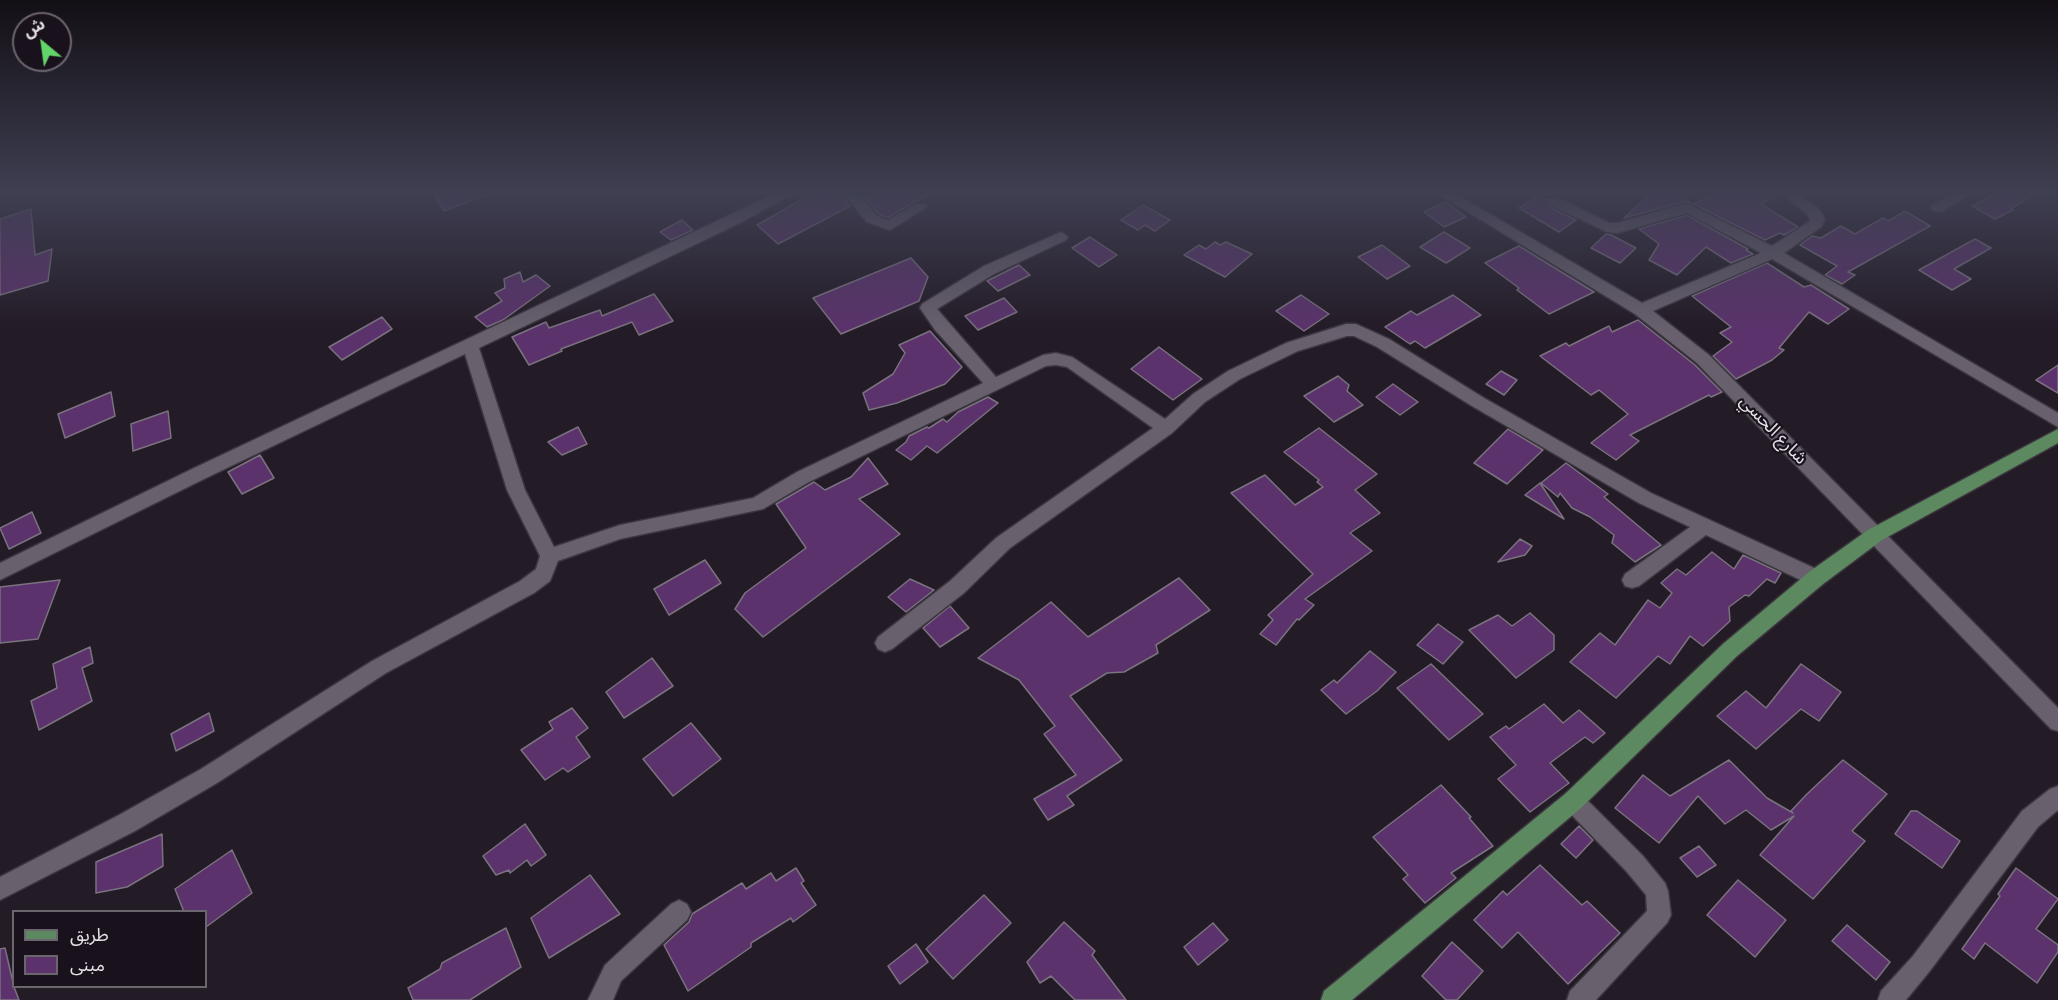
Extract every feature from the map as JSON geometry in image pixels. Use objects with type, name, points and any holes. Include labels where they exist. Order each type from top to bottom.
[{"type":"main road","points":[[1333,1000],[1573,801],[1730,650],[1816,578],[1875,535],[2058,435]]},
{"type":"street","points":[[0,572],[198,474],[693,240]]},
{"type":"street","points":[[993,384],[941,326],[928,308],[989,270],[1055,240]]},
{"type":"street","name":"شارع الحسي","points":[[1523,240],[1641,310],[1703,358],[2058,722]]},
{"type":"street","points":[[1748,240],[2058,421]]},
{"type":"street","points":[[1641,310],[1773,253],[1792,240]]},
{"type":"street","points":[[885,643],[957,587],[1003,543],[1166,428],[1199,398],[1234,375],[1292,347],[1332,333],[1356,330],[1645,498],[1816,578]]},
{"type":"street","points":[[0,889],[189,788],[379,667],[527,587],[543,575],[548,566],[549,556],[516,490],[471,344]]},
{"type":"street","points":[[549,556],[620,532],[757,504],[803,477],[1043,361],[1056,359],[1072,363],[1166,428]]},
{"type":"street","points":[[1632,580],[1706,525]]},
{"type":"street","points":[[1890,1000],[1921,964],[2030,819],[2058,796]]},
{"type":"street","points":[[1573,801],[1635,864],[1657,891],[1659,915],[1579,1000]]},
{"type":"street","points":[[600,1000],[613,973],[679,912]]},
{"type":"building","points":[[0,240],[34,240],[35,255],[52,249],[48,281],[0,295]]},
{"type":"building","points":[[773,240],[786,240],[778,244]]},
{"type":"building","points":[[1086,240],[1094,240],[1117,255],[1099,267],[1072,248]]},
{"type":"building","points":[[1432,240],[1456,240],[1470,248],[1446,263],[1420,247]]},
{"type":"building","points":[[1600,240],[1620,240],[1636,248],[1620,263],[1591,248]]},
{"type":"building","points":[[1653,240],[1731,240],[1753,254],[1731,263],[1706,247],[1677,275],[1649,260],[1659,244]]},
{"type":"building","points":[[1807,240],[1906,240],[1848,272],[1855,275],[1842,284],[1825,275],[1837,266],[1800,245]]},
{"type":"building","points":[[1974,240],[1991,248],[1954,269],[1971,279],[1952,290],[1919,270]]},
{"type":"building","points":[[1215,242],[1220,245],[1226,242],[1252,254],[1225,277],[1184,255],[1199,245],[1206,249]]},
{"type":"building","points":[[1382,245],[1410,266],[1387,279],[1358,257]]},
{"type":"building","points":[[1519,246],[1594,292],[1549,314],[1485,263]]},
{"type":"building","points":[[911,258],[928,277],[919,301],[841,334],[813,298]]},
{"type":"building","points":[[1767,263],[1804,287],[1811,285],[1849,309],[1828,324],[1809,312],[1779,348],[1784,350],[1772,360],[1736,379],[1713,356],[1732,342],[1720,333],[1731,327],[1692,296]]},
{"type":"building","points":[[1019,265],[1030,275],[998,291],[987,281]]},
{"type":"building","points":[[520,272],[523,282],[536,275],[550,286],[503,320],[487,327],[475,317],[502,301],[495,293],[505,288],[504,279]]},
{"type":"building","points":[[654,294],[673,321],[639,335],[632,322],[561,349],[562,351],[529,365],[512,337],[546,322],[549,328],[600,310],[602,316]]},
{"type":"building","points":[[1301,295],[1329,314],[1304,331],[1276,311]]},
{"type":"building","points":[[1453,295],[1481,315],[1425,348],[1415,341],[1410,344],[1385,327],[1411,311],[1417,315]]},
{"type":"building","points":[[1004,298],[1017,312],[978,330],[965,316]]},
{"type":"building","points":[[382,317],[392,329],[342,360],[329,347]]},
{"type":"building","points":[[1638,320],[1695,365],[1722,392],[1711,397],[1709,395],[1630,435],[1639,441],[1616,460],[1591,443],[1628,414],[1599,390],[1591,395],[1540,356],[1566,343],[1569,346],[1609,326],[1612,332]]},
{"type":"building","points":[[930,331],[962,367],[945,384],[897,403],[869,410],[863,393],[893,374],[905,353],[899,345]]},
{"type":"building","points":[[1159,347],[1202,379],[1173,400],[1131,369]]},
{"type":"building","points":[[2058,365],[2058,393],[2036,380]]},
{"type":"building","points":[[1501,371],[1517,380],[1504,395],[1486,384]]},
{"type":"building","points":[[1338,376],[1349,385],[1347,391],[1363,405],[1334,422],[1304,396]]},
{"type":"building","points":[[1393,384],[1418,402],[1400,415],[1376,397]]},
{"type":"building","points":[[111,392],[115,416],[65,438],[58,414]]},
{"type":"building","points":[[988,397],[998,403],[937,453],[927,446],[911,460],[896,450],[906,442],[909,436],[943,419],[947,422],[958,412]]},
{"type":"building","points":[[168,411],[171,438],[133,451],[131,424]]},
{"type":"building","points":[[578,427],[587,444],[562,455],[548,442]]},
{"type":"building","points":[[1319,428],[1377,474],[1355,490],[1380,513],[1350,533],[1372,551],[1305,599],[1314,605],[1299,620],[1297,619],[1276,645],[1260,634],[1273,620],[1268,615],[1313,574],[1231,493],[1265,475],[1295,505],[1323,487],[1317,482],[1319,480],[1284,452]]},
{"type":"building","points":[[1508,429],[1543,450],[1507,484],[1474,463]]},
{"type":"building","points":[[260,455],[274,478],[242,494],[228,472]]},
{"type":"building","points":[[868,458],[888,484],[859,499],[900,534],[763,637],[735,609],[745,593],[806,548],[776,504],[814,482],[825,490],[851,477]]},
{"type":"building","points":[[1566,463],[1608,494],[1604,497],[1661,545],[1635,562],[1612,543],[1614,535],[1590,517],[1572,508],[1560,493],[1558,497],[1541,483]]},
{"type":"building","points":[[1540,483],[1564,519],[1525,495]]},
{"type":"building","points":[[32,512],[41,533],[9,549],[0,528]]},
{"type":"building","points":[[1520,539],[1532,546],[1525,555],[1498,562]]},
{"type":"building","points":[[1712,552],[1734,569],[1743,555],[1781,573],[1775,583],[1767,579],[1749,596],[1745,595],[1729,607],[1730,621],[1703,646],[1690,636],[1670,664],[1658,656],[1616,698],[1570,662],[1600,633],[1615,645],[1648,600],[1660,608],[1672,593],[1661,583],[1677,569],[1686,575]]},
{"type":"building","points":[[705,560],[721,583],[669,615],[654,589]]},
{"type":"building","points":[[1179,578],[1210,610],[1156,645],[1158,653],[1124,672],[1107,673],[1070,696],[1122,760],[1067,796],[1074,805],[1048,820],[1034,799],[1076,775],[1044,734],[1055,726],[1019,680],[978,658],[1051,602],[1088,637]]},
{"type":"building","points":[[910,579],[934,590],[906,612],[888,597]]},
{"type":"building","points":[[60,580],[38,639],[0,643],[0,587]]},
{"type":"building","points":[[950,606],[969,628],[940,647],[923,628]]},
{"type":"building","points":[[1530,613],[1554,635],[1554,650],[1516,678],[1469,630],[1498,615],[1512,626]]},
{"type":"building","points":[[1438,624],[1463,642],[1443,664],[1417,645]]},
{"type":"building","points":[[90,647],[93,663],[82,668],[92,701],[39,730],[31,701],[57,688],[53,664]]},
{"type":"building","points":[[1370,651],[1396,672],[1377,691],[1346,714],[1321,690],[1334,680],[1337,683]]},
{"type":"building","points":[[652,658],[673,686],[624,718],[606,692]]},
{"type":"building","points":[[1431,664],[1483,714],[1449,740],[1397,688]]},
{"type":"building","points":[[1801,664],[1841,692],[1819,721],[1801,709],[1756,749],[1717,716],[1746,691],[1766,708]]},
{"type":"building","points":[[1544,704],[1563,723],[1579,710],[1605,733],[1593,743],[1585,737],[1550,763],[1569,783],[1530,812],[1498,779],[1516,765],[1490,737],[1506,726],[1509,729]]},
{"type":"building","points":[[572,708],[588,728],[576,737],[590,757],[568,772],[563,768],[545,780],[521,750],[553,729],[549,722]]},
{"type":"building","points":[[209,713],[214,731],[176,751],[171,734]]},
{"type":"building","points":[[691,723],[721,759],[673,796],[643,759]]},
{"type":"building","points":[[1729,760],[1767,798],[1793,813],[1791,811],[1806,795],[1843,760],[1887,794],[1852,831],[1865,841],[1813,899],[1760,855],[1794,816],[1771,830],[1746,810],[1725,824],[1698,796],[1659,843],[1615,808],[1643,775],[1670,796]]},
{"type":"building","points":[[1441,785],[1471,817],[1469,818],[1493,846],[1451,873],[1456,878],[1425,903],[1403,879],[1408,875],[1373,837]]},
{"type":"building","points":[[1911,811],[1917,811],[1960,841],[1942,868],[1895,834]]},
{"type":"building","points":[[525,824],[546,855],[531,866],[527,860],[510,873],[509,870],[496,875],[483,856]]},
{"type":"building","points":[[1579,826],[1593,840],[1576,858],[1561,844]]},
{"type":"building","points":[[162,834],[163,866],[127,887],[96,893],[96,862]]},
{"type":"building","points":[[1699,846],[1716,865],[1697,877],[1680,858]]},
{"type":"building","points":[[232,850],[252,893],[207,926],[207,910],[183,910],[175,889]]},
{"type":"building","points":[[1540,865],[1582,905],[1587,901],[1620,933],[1568,984],[1518,932],[1502,948],[1474,920],[1503,891],[1507,895]]},
{"type":"building","points":[[796,868],[804,881],[801,883],[816,905],[793,922],[791,918],[751,943],[751,947],[688,991],[664,945],[689,922],[692,914],[742,883],[746,889],[771,873],[776,881]]},
{"type":"building","points":[[2016,868],[2058,899],[2036,929],[2058,945],[2058,952],[2037,983],[1985,943],[1974,959],[1962,949],[2000,896],[1998,894]]},
{"type":"building","points":[[590,875],[620,914],[549,958],[531,918]]},
{"type":"building","points":[[1738,880],[1786,920],[1755,957],[1707,915]]},
{"type":"building","points":[[984,895],[1011,923],[953,979],[926,949]]},
{"type":"building","points":[[1064,922],[1095,951],[1092,955],[1126,1000],[1075,1000],[1051,976],[1040,983],[1027,962]]},
{"type":"building","points":[[1213,923],[1228,940],[1198,965],[1184,947]]},
{"type":"building","points":[[1847,925],[1890,962],[1876,980],[1832,941]]},
{"type":"building","points":[[506,928],[521,967],[470,1000],[413,1000],[408,988],[440,969],[442,963]]},
{"type":"building","points":[[1452,942],[1483,971],[1457,1000],[1446,1000],[1422,976]]},
{"type":"building","points":[[916,944],[928,962],[900,984],[888,966]]},
{"type":"building","points":[[5,948],[12,988],[14,988],[19,1000],[0,1000],[0,949]]}]
